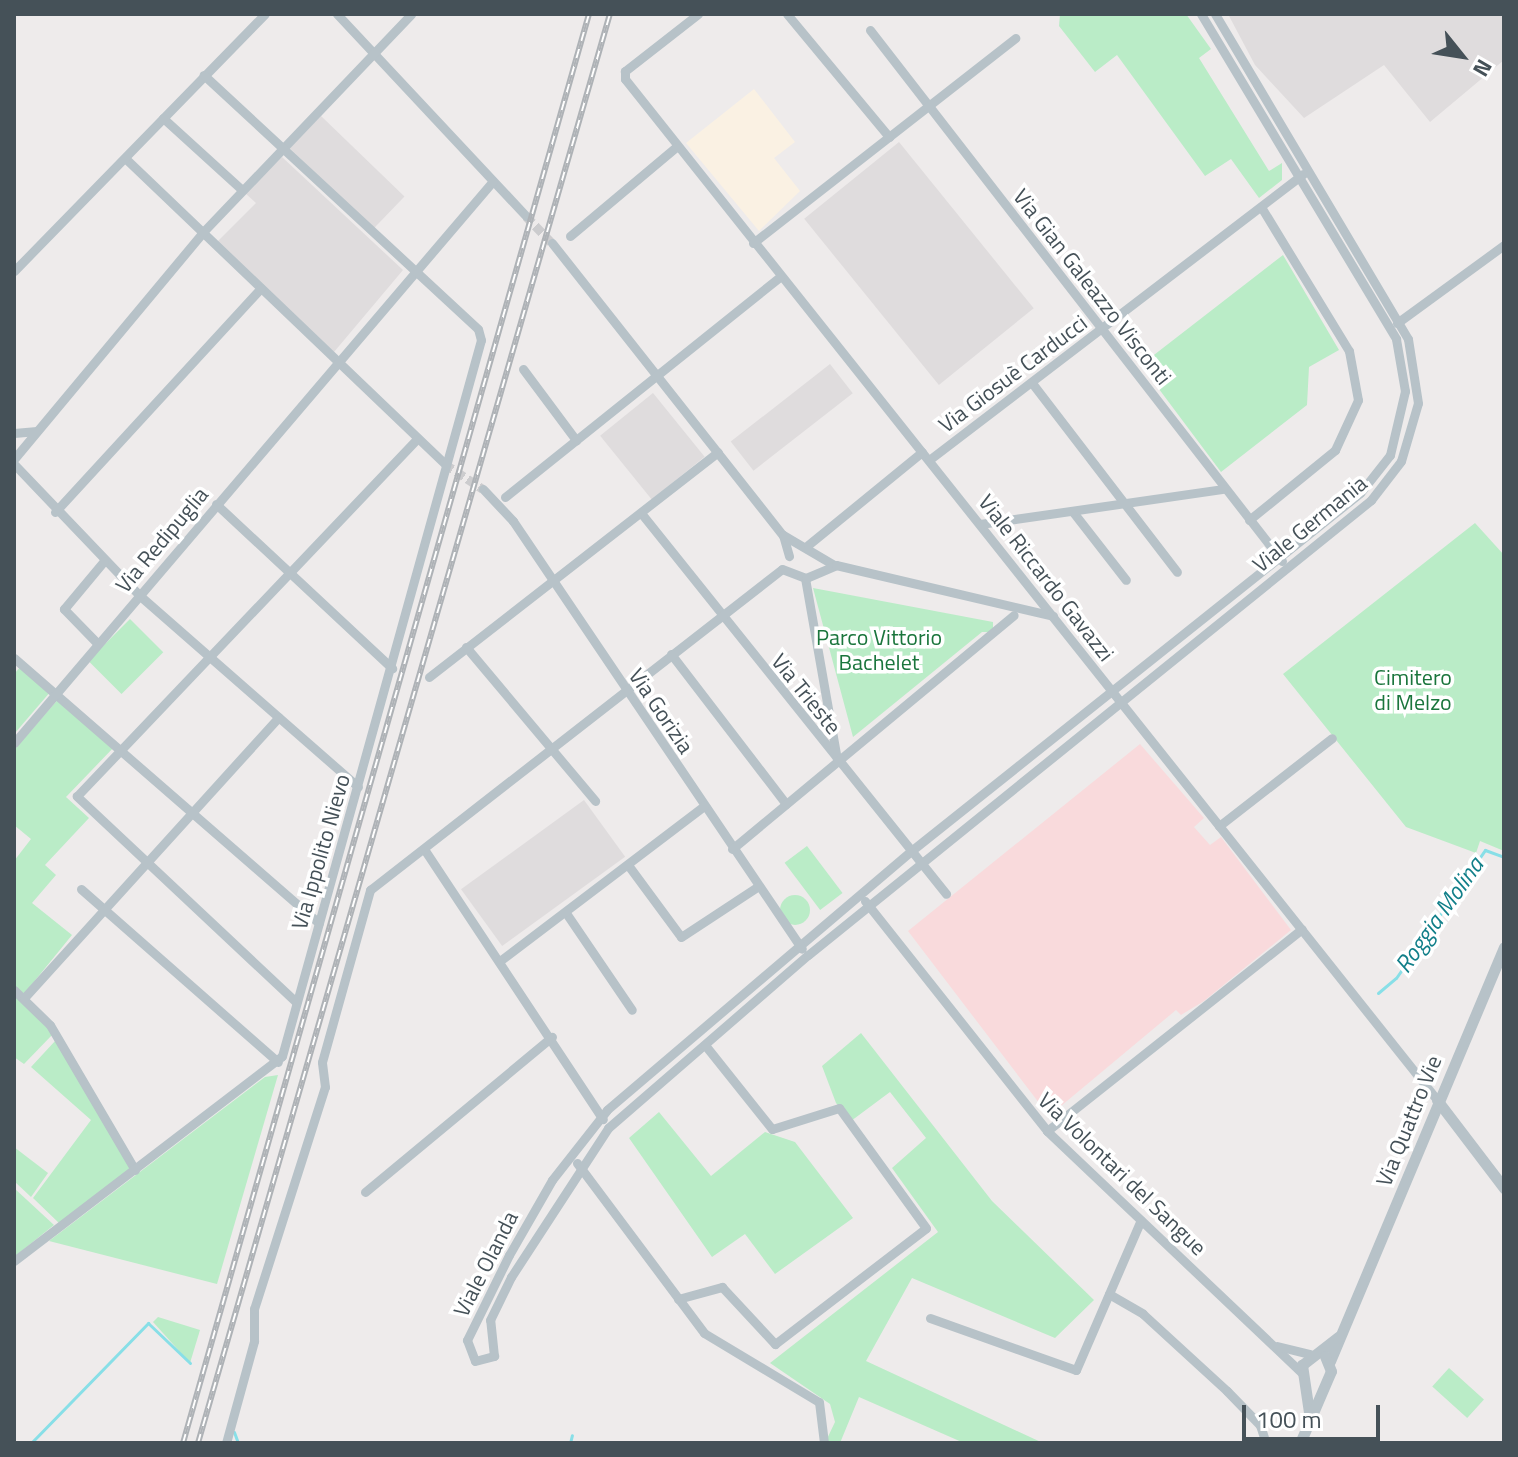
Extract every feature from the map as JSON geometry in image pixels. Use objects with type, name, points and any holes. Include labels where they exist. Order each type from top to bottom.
[{"type":"street","points":[[14,271],[265,14]]},
{"type":"street","points":[[337,14],[526,216]]},
{"type":"street","points":[[358,787],[139,595],[55,512],[14,461],[203,232],[411,14]]},
{"type":"street","name":"Viale Riccardo Gavazzi","points":[[698,14],[625,71],[625,79],[676,147],[1122,701],[1437,1100]]},
{"type":"street","points":[[787,14],[889,137]]},
{"type":"street","name":"Viale Germania","points":[[1113,691],[1369,485],[1392,451],[1406,387],[1394,324],[1299,177],[1201,14]]},
{"type":"street","name":"Viale Germania","points":[[1122,701],[1376,495],[1407,447],[1418,380],[1394,324],[1309,170],[1215,14]]},
{"type":"street","name":"Via Gian Galeazzo Visconti","points":[[870,30],[1287,567]]},
{"type":"street","points":[[753,243],[1015,38]]},
{"type":"street","points":[[204,75],[414,271]]},
{"type":"street","points":[[163,118],[242,190]]},
{"type":"street","points":[[570,236],[676,147]]},
{"type":"street","points":[[126,159],[445,464]]},
{"type":"street","name":"Via Giosuè Carducci","points":[[789,556],[809,547],[926,456],[1032,383],[1309,170]]},
{"type":"street","name":"Via Redipuglia","points":[[14,743],[336,359],[493,181]]},
{"type":"street","points":[[1249,520],[1335,450],[1358,400],[1349,351],[1261,207]]},
{"type":"street","points":[[552,243],[783,535],[792,572]]},
{"type":"street","points":[[1394,324],[1504,245]]},
{"type":"street","name":"Via Ippolito Nievo","points":[[278,1062],[392,668],[480,331],[414,271]]},
{"type":"street","points":[[505,497],[780,277]]},
{"type":"street","points":[[55,512],[261,288]]},
{"type":"street","points":[[523,369],[576,440]]},
{"type":"street","points":[[1032,383],[1177,572]]},
{"type":"street","points":[[14,433],[37,431]]},
{"type":"street","points":[[296,1002],[76,799],[416,440]]},
{"type":"street","points":[[429,677],[555,583],[718,452]]},
{"type":"street","name":"Via Gorizia","points":[[483,489],[555,583],[757,887],[808,955]]},
{"type":"street","points":[[980,524],[1126,506],[1224,489]]},
{"type":"street","points":[[216,504],[392,668]]},
{"type":"street","points":[[1073,512],[1126,580]]},
{"type":"street","name":"Via Trieste","points":[[641,513],[946,894]]},
{"type":"street","points":[[783,535],[836,565],[1053,616]]},
{"type":"street","points":[[809,547],[818,571]]},
{"type":"street","points":[[98,644],[64,609],[104,561]]},
{"type":"street","points":[[805,578],[836,565]]},
{"type":"street","points":[[226,1443],[263,1275],[325,1087],[322,1062],[370,890],[776,572],[792,572],[805,578]]},
{"type":"street","points":[[805,578],[838,762]]},
{"type":"street","points":[[732,849],[1014,615]]},
{"type":"street","points":[[466,647],[595,801]]},
{"type":"street","points":[[671,654],[786,804]]},
{"type":"street","points":[[14,658],[59,690],[319,923]]},
{"type":"street","name":"Viale Olanda","points":[[1113,691],[911,851],[601,1116],[570,1155],[470,1334],[466,1350],[475,1361],[494,1356],[495,1309],[579,1165],[610,1126],[808,955],[1122,701]]},
{"type":"street","points":[[24,998],[279,717]]},
{"type":"street","points":[[1219,826],[1332,738]]},
{"type":"street","points":[[501,960],[704,806]]},
{"type":"street","points":[[424,849],[610,1126]]},
{"type":"street","points":[[628,865],[681,937],[757,887]]},
{"type":"street","points":[[867,888],[868,906]]},
{"type":"street","points":[[14,1261],[278,1062],[81,889]]},
{"type":"street","name":"Via Volontari del Sangue","points":[[868,906],[1047,1131],[1274,1344],[1305,1377]]},
{"type":"street","points":[[566,913],[632,1010]]},
{"type":"street","points":[[1047,1131],[1302,929]]},
{"type":"street","name":"Via Quattro Vie","points":[[1327,1378],[1330,1361],[1354,1312],[1437,1100],[1504,947]]},
{"type":"street","points":[[14,990],[56,1035],[135,1170]]},
{"type":"street","points":[[365,1192],[552,1037]]},
{"type":"street","points":[[678,1299],[722,1287],[775,1344],[925,1230],[837,1107],[777,1129],[763,1122],[705,1045]]},
{"type":"street","points":[[1437,1100],[1504,1188]]},
{"type":"street","points":[[570,1155],[708,1335],[819,1402],[824,1443]]},
{"type":"street","points":[[930,1318],[1073,1372],[1141,1220]]},
{"type":"street","points":[[1109,1294],[1139,1310],[1227,1391],[1260,1425],[1266,1443]]},
{"type":"street","name":"Via Quattro Vie","points":[[1312,1354],[1334,1342],[1354,1312]]},
{"type":"street","name":"Via Volontari del Sangue","points":[[1274,1344],[1312,1354]]},
{"type":"street","points":[[1310,1419],[1305,1377],[1312,1354],[1330,1361]]},
{"type":"street","points":[[1300,1443],[1327,1378],[1305,1377]]},
{"type":"shaded area","points":[[1228,14],[1504,14],[1504,60],[1430,122],[1384,65],[1304,118],[1255,65]]},
{"type":"shaded area","points":[[754,89],[795,142],[774,158],[800,191],[759,231],[686,143]]},
{"type":"shaded area","points":[[321,116],[404,197],[373,229],[290,148]]},
{"type":"shaded area","points":[[899,142],[1034,308],[939,385],[804,219]]},
{"type":"shaded area","points":[[282,157],[403,270],[334,352],[216,243],[256,203],[245,193]]},
{"type":"shaded area","points":[[830,364],[853,393],[753,471],[731,442]]},
{"type":"shaded area","points":[[653,393],[705,457],[652,500],[600,436]]},
{"type":"shaded area","points":[[1140,744],[1204,818],[1194,827],[1210,845],[1221,837],[1291,930],[1204,1001],[1181,1015],[1176,1010],[1049,1116],[908,931]]},
{"type":"shaded area","points":[[584,800],[625,857],[502,946],[461,889]]},
{"type":"green space","points":[[1060,14],[1186,14],[1211,49],[1199,58],[1269,171],[1282,163],[1282,180],[1259,198],[1231,159],[1205,176],[1117,55],[1095,72],[1059,26]]},
{"type":"green space","points":[[1283,255],[1339,350],[1309,367],[1307,405],[1221,472],[1141,365]]},
{"type":"green space","name":"Cimitero di Melzo","points":[[1475,523],[1504,555],[1504,851],[1480,841],[1476,853],[1406,827],[1283,674]]},
{"type":"green space","name":"Parco Vittorio Bachelet","points":[[813,588],[993,622],[993,632],[982,632],[853,737]]},
{"type":"green space","points":[[130,619],[163,652],[122,694],[88,661]]},
{"type":"green space","points":[[21,666],[51,691],[15,733],[15,673]]},
{"type":"green space","points":[[61,696],[116,745],[66,797],[89,818],[45,865],[56,875],[32,903],[72,935],[24,994],[14,986],[14,861],[31,839],[14,825],[14,750]]},
{"type":"green space","points":[[807,846],[843,893],[820,910],[785,863]]},
{"type":"green space","points":[[795,895],[801,896],[809,904],[809,916],[801,924],[795,925],[789,924],[781,916],[780,910],[781,904],[789,896]]},
{"type":"green space","points":[[14,993],[53,1034],[24,1064],[14,1057]]},
{"type":"green space","points":[[861,1033],[992,1201],[1094,1300],[1055,1338],[912,1278],[866,1361],[1043,1443],[964,1443],[859,1397],[840,1443],[825,1443],[835,1422],[830,1404],[770,1363],[938,1232],[892,1168],[926,1138],[890,1092],[851,1121],[836,1103],[822,1066]]},
{"type":"green space","points":[[56,1040],[131,1169],[60,1224],[33,1198],[91,1120],[31,1067]]},
{"type":"green space","points":[[278,1075],[217,1284],[49,1241],[265,1077]]},
{"type":"green space","points":[[659,1112],[711,1176],[765,1132],[795,1142],[853,1218],[775,1274],[745,1234],[712,1257],[629,1138]]},
{"type":"green space","points":[[14,1147],[48,1173],[31,1197],[14,1181]]},
{"type":"green space","points":[[14,1188],[54,1225],[14,1257]]},
{"type":"green space","points":[[158,1317],[200,1330],[190,1363],[153,1322]]},
{"type":"green space","points":[[1449,1368],[1484,1399],[1467,1418],[1432,1387]]},
{"type":"waterway","name":"Roggia Molina","points":[[1378,993],[1396,978],[1485,850],[1504,857]]},
{"type":"waterway","points":[[31,1443],[148,1323],[190,1363]]},
{"type":"waterway","points":[[234,1432],[238,1443]]},
{"type":"waterway","points":[[570,1443],[572,1435]]},
{"type":"tunnel","points":[[526,216],[552,243]]},
{"type":"tunnel","points":[[445,464],[483,489]]},
{"type":"railway","points":[[183,1443],[589,14]]},
{"type":"railway","points":[[198,1443],[610,14]]}]
